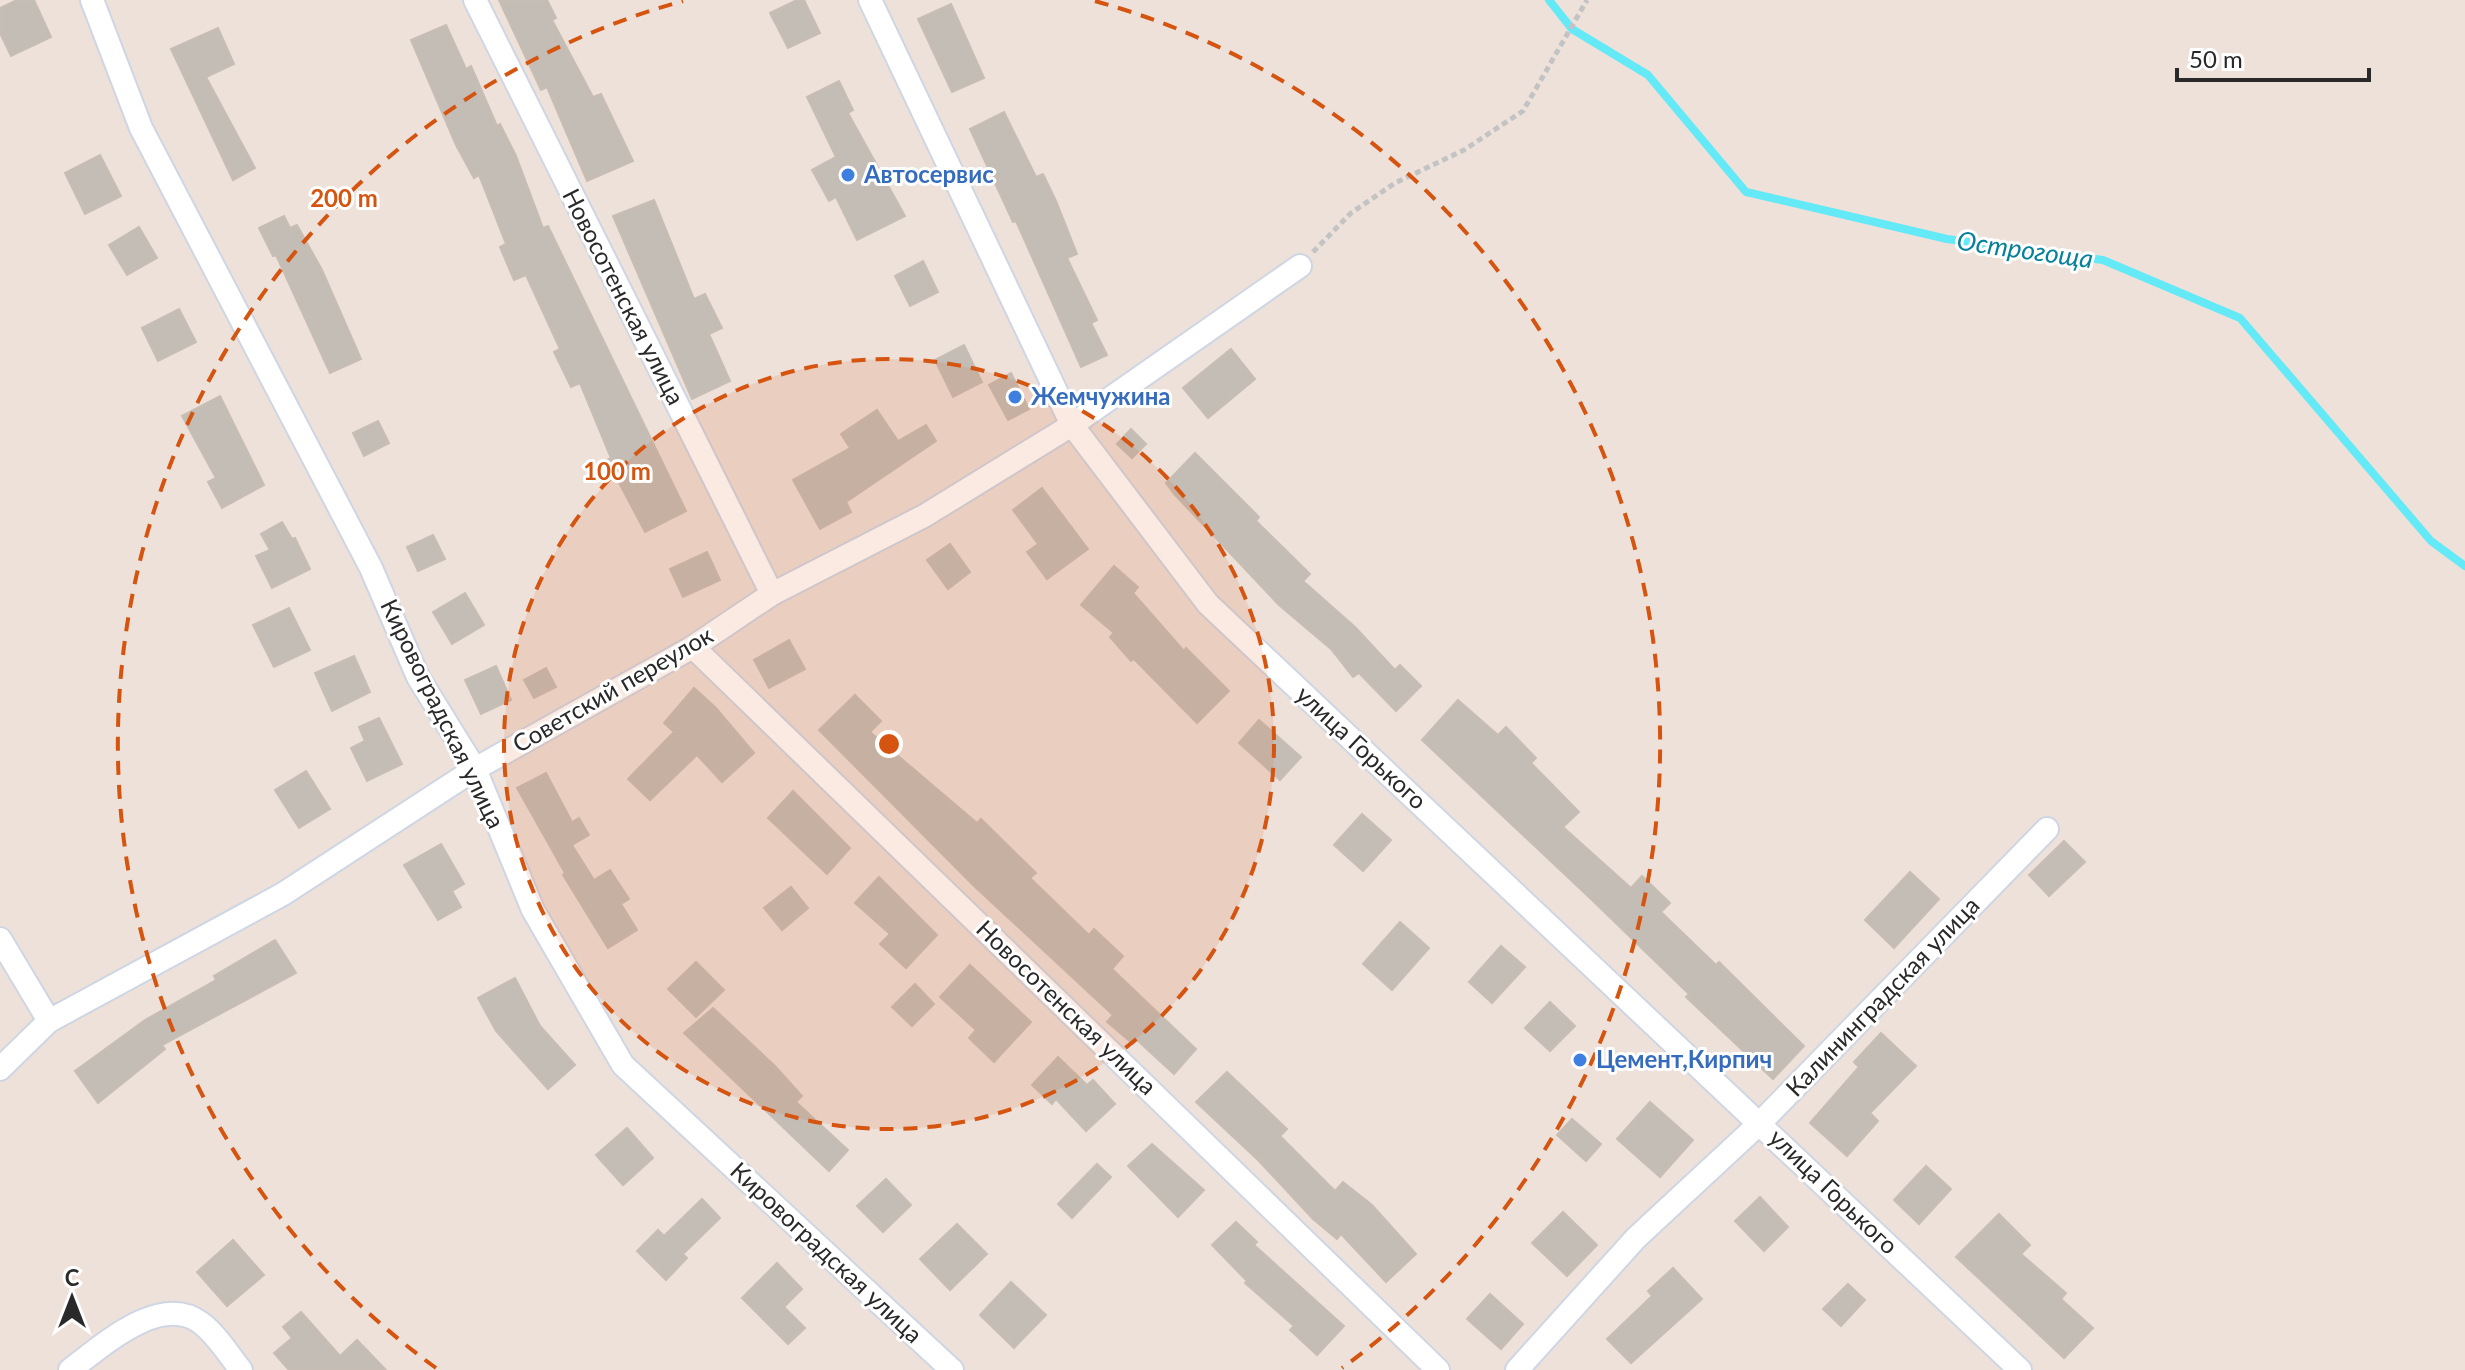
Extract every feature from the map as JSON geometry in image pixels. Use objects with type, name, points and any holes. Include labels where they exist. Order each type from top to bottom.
[{"type":"street","name":"Кировоградская улица","points":[[92,0],[141,128],[371,568],[418,677],[475,769],[533,910],[623,1065],[952,1370]]},
{"type":"street","name":"Новосотенская улица","points":[[475,0],[772,594]]},
{"type":"street","name":"улица Горького","points":[[870,0],[1072,425],[1208,604],[2020,1370]]},
{"type":"street","name":"Советский переулок","points":[[0,1069],[49,1021],[283,894],[475,769],[693,647],[772,594],[924,516],[1072,425],[1300,266]]},
{"type":"street","name":"Новосотенская улица","points":[[693,647],[1438,1370]]},
{"type":"street","name":"Калининградская улица","points":[[1520,1369],[1636,1238],[1760,1123],[2047,829]]},
{"type":"street","points":[[0,939],[49,1021]]},
{"type":"street","points":[[70,1370],[135,1322],[177,1314],[200,1322],[241,1370]]},
{"type":"path","points":[[1300,266],[1351,213],[1395,183],[1464,150],[1523,111],[1587,0]]},
{"type":"building","points":[[17,0],[34,0],[51,37],[11,56],[0,33],[0,8]]},
{"type":"building","points":[[499,0],[547,0],[556,18],[552,20],[593,97],[601,94],[633,161],[587,181],[547,87],[541,90]]},
{"type":"building","points":[[797,0],[804,0],[820,33],[788,48],[770,13]]},
{"type":"building","points":[[951,4],[984,78],[952,92],[918,19]]},
{"type":"building","points":[[446,25],[466,69],[471,66],[497,126],[500,124],[516,156],[543,228],[548,226],[686,511],[645,532],[607,460],[611,458],[580,383],[571,387],[554,352],[560,349],[526,275],[514,280],[500,247],[506,244],[479,175],[474,178],[456,145],[411,40]]},
{"type":"building","points":[[218,28],[234,64],[206,77],[255,168],[233,180],[171,49]]},
{"type":"building","points":[[839,81],[853,110],[848,113],[905,216],[857,240],[836,197],[829,201],[812,170],[836,157],[807,97]]},
{"type":"building","points":[[1004,112],[1036,177],[1043,174],[1056,201],[1077,254],[1067,258],[1097,320],[1091,323],[1107,355],[1081,367],[1016,221],[1013,222],[970,129]]},
{"type":"building","points":[[100,155],[121,196],[85,214],[65,173]]},
{"type":"building","points":[[654,200],[694,299],[705,294],[722,328],[709,334],[730,381],[692,399],[613,216]]},
{"type":"building","points":[[284,216],[290,228],[297,225],[322,270],[361,359],[330,373],[276,255],[273,256],[259,228]]},
{"type":"building","points":[[139,227],[157,258],[127,275],[109,245]]},
{"type":"building","points":[[923,261],[938,292],[910,306],[895,276]]},
{"type":"building","points":[[179,309],[196,342],[158,361],[142,328]]},
{"type":"building","points":[[964,345],[982,382],[953,397],[935,360]]},
{"type":"building","points":[[1231,349],[1255,379],[1208,418],[1183,388]]},
{"type":"building","points":[[1011,373],[1029,409],[1008,420],[989,385]]},
{"type":"building","points":[[220,396],[264,485],[222,508],[208,482],[216,478],[182,416]]},
{"type":"building","points":[[877,410],[898,441],[926,425],[936,441],[846,502],[851,512],[820,529],[793,480],[850,448],[841,434]]},
{"type":"building","points":[[378,421],[389,443],[364,456],[353,433]]},
{"type":"building","points":[[1131,429],[1146,444],[1132,458],[1117,444]]},
{"type":"building","points":[[1195,453],[1259,517],[1256,521],[1310,574],[1303,581],[1355,627],[1395,670],[1400,665],[1421,686],[1396,711],[1359,673],[1353,677],[1331,649],[1279,605],[1175,495],[1166,483]]},
{"type":"building","points":[[1042,488],[1088,549],[1047,579],[1027,552],[1038,544],[1013,510]]},
{"type":"building","points":[[282,522],[292,539],[295,538],[310,569],[272,588],[256,556],[270,550],[261,534]]},
{"type":"building","points":[[433,535],[445,559],[418,571],[407,547]]},
{"type":"building","points":[[950,544],[970,572],[948,589],[927,560]]},
{"type":"building","points":[[707,552],[720,580],[683,597],[670,569]]},
{"type":"building","points":[[1114,566],[1138,587],[1133,593],[1184,651],[1186,648],[1229,691],[1197,723],[1134,659],[1131,661],[1110,637],[1114,633],[1081,605]]},
{"type":"building","points":[[465,593],[484,625],[452,644],[433,612]]},
{"type":"building","points":[[289,608],[310,650],[274,667],[253,625]]},
{"type":"building","points":[[789,640],[805,669],[769,688],[754,660]]},
{"type":"building","points":[[354,656],[370,692],[332,711],[315,673]]},
{"type":"building","points":[[496,666],[511,700],[481,714],[465,680]]},
{"type":"building","points":[[546,668],[556,687],[534,698],[524,680]]},
{"type":"building","points":[[694,688],[716,708],[754,753],[722,782],[697,755],[650,800],[628,779],[674,732],[664,723]]},
{"type":"building","points":[[855,695],[881,721],[870,732],[977,823],[981,819],[1036,873],[1030,878],[1089,935],[1094,929],[1123,956],[1112,969],[1196,1049],[1174,1074],[1137,1040],[1133,1044],[1107,1022],[1113,1015],[973,885],[819,730]]},
{"type":"building","points":[[1458,700],[1498,735],[1506,727],[1536,758],[1531,763],[1579,812],[1563,827],[1631,888],[1642,876],[1670,903],[1661,912],[1716,965],[1719,962],[1804,1046],[1773,1079],[1686,997],[1689,994],[1592,900],[1422,740]]},
{"type":"building","points":[[379,718],[402,764],[367,781],[351,748],[365,741],[359,727]]},
{"type":"building","points":[[1259,720],[1301,757],[1280,780],[1239,743]]},
{"type":"building","points":[[306,771],[330,809],[299,828],[275,790]]},
{"type":"building","points":[[546,773],[572,822],[579,818],[589,835],[572,845],[594,880],[610,870],[629,899],[621,904],[637,930],[608,948],[563,875],[565,873],[517,788]]},
{"type":"building","points":[[793,791],[850,848],[827,874],[768,818]]},
{"type":"building","points":[[1362,814],[1391,840],[1363,871],[1334,845]]},
{"type":"building","points":[[2064,841],[2085,862],[2049,896],[2029,875]]},
{"type":"building","points":[[441,844],[464,884],[452,891],[461,907],[438,920],[404,865]]},
{"type":"building","points":[[1910,872],[1939,899],[1894,948],[1865,920]]},
{"type":"building","points":[[879,877],[937,935],[906,968],[880,944],[890,934],[855,903]]},
{"type":"building","points":[[791,887],[808,908],[782,930],[764,908]]},
{"type":"building","points":[[1400,922],[1429,948],[1392,990],[1363,964]]},
{"type":"building","points":[[275,940],[296,973],[162,1045],[165,1049],[98,1103],[75,1071],[145,1020],[216,980],[214,976]]},
{"type":"building","points":[[1501,946],[1525,967],[1492,1003],[1469,982]]},
{"type":"building","points":[[696,962],[724,990],[696,1017],[668,989]]},
{"type":"building","points":[[970,965],[1031,1022],[994,1062],[969,1038],[976,1030],[940,997]]},
{"type":"building","points":[[515,978],[540,1026],[575,1065],[548,1089],[496,1031],[478,998]]},
{"type":"building","points":[[915,984],[934,1004],[912,1026],[892,1007]]},
{"type":"building","points":[[1550,1002],[1575,1026],[1550,1051],[1525,1028]]},
{"type":"building","points":[[713,1008],[775,1066],[802,1096],[796,1102],[848,1150],[829,1171],[684,1033]]},
{"type":"building","points":[[1881,1033],[1916,1066],[1870,1113],[1878,1121],[1847,1156],[1810,1123],[1859,1067],[1854,1062]]},
{"type":"building","points":[[1058,1057],[1087,1085],[1093,1080],[1115,1104],[1086,1131],[1056,1099],[1052,1104],[1032,1085]]},
{"type":"building","points":[[1227,1072],[1287,1129],[1280,1136],[1335,1191],[1343,1182],[1372,1205],[1416,1254],[1386,1282],[1341,1234],[1337,1239],[1313,1219],[1258,1160],[1196,1102]]},
{"type":"building","points":[[1650,1102],[1693,1140],[1660,1177],[1617,1139]]},
{"type":"building","points":[[1572,1119],[1601,1144],[1586,1161],[1557,1135]]},
{"type":"building","points":[[627,1128],[653,1158],[623,1185],[596,1155]]},
{"type":"building","points":[[1152,1144],[1204,1190],[1178,1217],[1128,1166]]},
{"type":"building","points":[[1097,1164],[1111,1177],[1072,1218],[1058,1204]]},
{"type":"building","points":[[1926,1166],[1951,1189],[1919,1224],[1894,1200]]},
{"type":"building","points":[[886,1179],[911,1205],[883,1232],[857,1206]]},
{"type":"building","points":[[1760,1197],[1788,1227],[1764,1251],[1735,1221]]},
{"type":"building","points":[[702,1199],[720,1218],[683,1254],[687,1258],[666,1280],[637,1251],[658,1230],[664,1236]]},
{"type":"building","points":[[1563,1212],[1597,1245],[1567,1276],[1532,1243]]},
{"type":"building","points":[[1999,1214],[2030,1245],[2021,1254],[2066,1293],[2061,1299],[2093,1328],[2064,1358],[1956,1257]]},
{"type":"building","points":[[1236,1222],[1257,1242],[1254,1245],[1344,1326],[1317,1355],[1290,1330],[1294,1326],[1245,1283],[1247,1281],[1212,1245]]},
{"type":"building","points":[[957,1224],[987,1254],[950,1290],[920,1259]]},
{"type":"building","points":[[233,1240],[264,1275],[227,1306],[197,1272]]},
{"type":"building","points":[[777,1263],[802,1289],[784,1307],[805,1328],[788,1344],[742,1298]]},
{"type":"building","points":[[1673,1268],[1702,1299],[1631,1363],[1607,1339],[1652,1296],[1648,1291]]},
{"type":"building","points":[[1011,1282],[1046,1315],[1014,1348],[980,1315]]},
{"type":"building","points":[[1848,1284],[1865,1300],[1841,1326],[1823,1309]]},
{"type":"building","points":[[1490,1294],[1523,1324],[1501,1349],[1467,1319]]},
{"type":"building","points":[[301,1312],[340,1356],[357,1340],[386,1370],[289,1370],[274,1353],[292,1338],[283,1327]]},
{"type":"waterway","name":"Острогоща","points":[[1549,0],[1572,29],[1648,75],[1746,192],[1947,239],[2103,260],[2240,318],[2431,541],[2465,566]]},
{"type":"place","name":"Автосервис","points":[[848,175]]},
{"type":"place","name":"Жемчужина","points":[[1015,397]]},
{"type":"place","name":"Цемент,Кирпич","points":[[1580,1060]]}]
